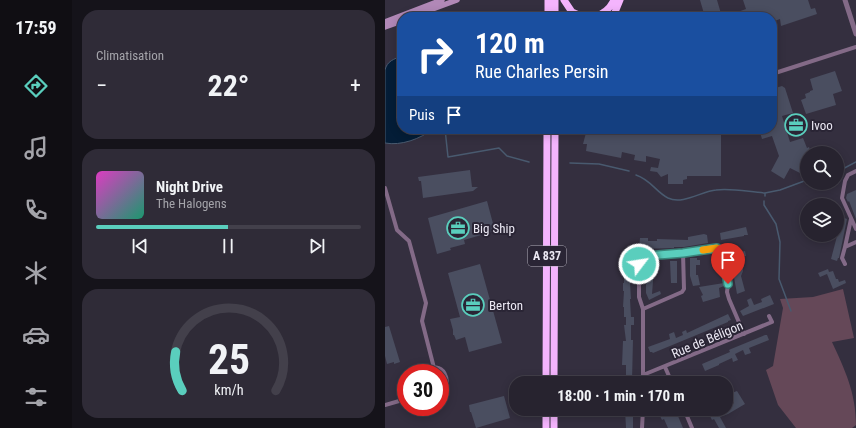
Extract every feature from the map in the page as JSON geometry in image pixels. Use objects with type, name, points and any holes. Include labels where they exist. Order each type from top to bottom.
[{"type":"highway","points":[[555,0],[555,12]]},
{"type":"highway","points":[[564,0],[572,12]]},
{"type":"highway","points":[[605,12],[614,0]]},
{"type":"highway","points":[[615,12],[620,0]]},
{"type":"highway","points":[[548,1],[548,12]]},
{"type":"highway","name":"A 837","points":[[546,376],[547,134]]},
{"type":"highway","name":"A 837","points":[[554,376],[555,134]]},
{"type":"highway","points":[[555,203],[560,134]]},
{"type":"highway","points":[[546,416],[546,428]]},
{"type":"highway","points":[[554,416],[554,428]]},
{"type":"main road","points":[[411,12],[442,0]]},
{"type":"main road","points":[[425,12],[457,0]]},
{"type":"main road","points":[[385,22],[397,17]]},
{"type":"main road","points":[[385,27],[397,22]]},
{"type":"street","points":[[845,0],[856,34]]},
{"type":"street","points":[[777,72],[856,48]]},
{"type":"street","points":[[856,171],[848,175],[842,198],[856,229]]},
{"type":"street","points":[[385,188],[397,230],[409,241],[426,303],[422,321],[433,364]]},
{"type":"street","points":[[845,264],[842,258],[851,219]]},
{"type":"street","points":[[845,247],[856,242]]},
{"type":"street","points":[[643,375],[643,309],[639,297],[639,260],[646,256],[717,248],[722,251],[728,284],[727,292],[744,334]]},
{"type":"street","points":[[643,309],[682,292],[684,289],[683,253]]},
{"type":"street","name":"Rue de Béligon","points":[[643,375],[772,322],[769,316]]},
{"type":"street","points":[[665,367],[669,376]]},
{"type":"street","points":[[385,405],[397,402]]},
{"type":"street","points":[[642,428],[643,416]]},
{"type":"street","points":[[687,416],[692,428]]},
{"type":"shaded area","points":[[843,289],[854,338],[832,342],[852,392],[856,413],[856,425],[852,428],[796,428],[778,405],[766,370],[773,366],[783,308],[780,299],[813,297]]},
{"type":"water","points":[[397,58],[397,134],[425,134],[404,143],[391,144],[385,143],[385,70],[389,62]]},
{"type":"building","points":[[700,0],[717,0],[721,12],[704,12]]},
{"type":"building","points":[[743,0],[808,0],[811,9],[815,8],[817,14],[781,26],[780,19],[777,20],[777,12],[738,12],[746,9]]},
{"type":"building","points":[[835,71],[842,91],[833,94],[836,105],[806,114],[801,100],[806,98],[805,94],[813,90],[810,79]]},
{"type":"building","points":[[782,86],[785,88],[793,113],[782,116],[790,142],[803,138],[806,146],[800,146],[800,173],[790,168],[784,179],[771,171],[779,156],[772,136],[762,139],[760,134],[777,134],[777,88]]},
{"type":"building","points":[[586,134],[721,134],[721,176],[687,176],[687,179],[683,180],[683,184],[668,184],[668,174],[661,177],[657,172],[650,171],[651,167],[658,168],[660,159],[646,156],[646,162],[634,160],[635,155],[622,152],[621,158],[586,151],[587,144],[583,144]]},
{"type":"building","points":[[470,170],[472,187],[478,187],[473,191],[423,198],[421,181],[419,181],[418,177]]},
{"type":"building","points":[[856,190],[856,219],[849,201],[848,202],[846,198],[847,194]]},
{"type":"building","points":[[487,201],[495,231],[464,240],[465,244],[450,248],[451,250],[437,254],[428,218]]},
{"type":"building","points":[[844,218],[847,219],[844,234]]},
{"type":"building","points":[[746,227],[748,235],[721,240],[720,233]]},
{"type":"building","points":[[704,234],[707,235],[708,243],[674,248],[639,249],[640,238],[648,238],[648,241],[657,241],[657,239],[688,240],[688,237]]},
{"type":"building","points":[[835,242],[842,242],[839,258],[837,261],[831,259]]},
{"type":"building","points":[[737,247],[738,253],[745,251],[746,256],[741,256],[743,271],[741,276],[745,291],[737,294],[729,249]]},
{"type":"building","points":[[623,251],[632,252],[630,299],[631,317],[634,317],[634,325],[631,325],[631,340],[633,340],[632,376],[626,376],[626,365],[622,365],[623,341],[626,341],[624,325],[626,325],[626,317],[624,317],[623,307]]},
{"type":"building","points":[[690,258],[697,258],[697,260],[700,260],[700,265],[696,265],[696,275],[698,275],[700,285],[693,286],[690,276]]},
{"type":"building","points":[[670,261],[677,261],[677,283],[671,283]]},
{"type":"building","points":[[480,264],[502,343],[469,352],[465,337],[456,340],[453,335],[450,319],[460,317],[448,273]]},
{"type":"building","points":[[646,268],[654,268],[652,294],[660,291],[661,294],[649,300],[646,293]]},
{"type":"building","points":[[828,269],[829,272],[833,271],[839,282],[845,280],[846,283],[833,289],[827,274],[820,277],[818,273]]},
{"type":"building","points":[[724,283],[724,286],[719,288],[720,297],[703,302],[701,296],[703,295],[699,287]]},
{"type":"building","points":[[770,295],[774,304],[743,316],[740,311],[749,306],[747,300],[751,298],[754,305],[762,302],[761,299]]},
{"type":"building","points":[[728,314],[731,320],[728,322],[653,353],[650,352],[648,347],[670,339],[669,334],[674,332],[676,338],[683,335],[682,332],[686,330],[687,333]]},
{"type":"building","points":[[389,326],[400,362],[394,364],[394,362],[387,364],[385,356],[385,327]]},
{"type":"building","points":[[767,335],[769,340],[749,348],[751,353],[745,355],[743,350],[735,354],[738,360],[733,362],[732,358],[705,371],[702,364],[730,352],[729,350],[731,349]]},
{"type":"building","points":[[737,391],[745,404],[733,411],[734,403],[733,392]]},
{"type":"building","points":[[504,396],[510,418],[476,428],[469,405]]},
{"type":"building","points":[[625,416],[633,416],[633,428],[626,428]]},
{"type":"building","points":[[660,416],[678,416],[683,428],[668,428],[664,419],[662,420]]},
{"type":"building","points":[[710,416],[723,416],[720,417],[726,428],[719,428],[714,419],[712,420]]},
{"type":"waterway","points":[[446,134],[448,157],[499,148],[507,156],[529,162]]},
{"type":"waterway","points":[[844,168],[856,162]]},
{"type":"waterway","points":[[570,163],[599,164],[629,171]]},
{"type":"waterway","points":[[636,175],[646,180],[668,198],[674,200],[686,199],[711,191],[722,190],[765,193]]},
{"type":"waterway","points":[[765,196],[765,193],[780,190],[800,183]]},
{"type":"waterway","points":[[764,201],[764,205],[776,224],[780,242],[779,279],[791,311]]},
{"type":"slow traffic","points":[[703,250],[717,248],[722,251],[723,255]]},
{"type":"place","name":"Ivoo","points":[[796,125]]},
{"type":"place","name":"Big Ship","points":[[458,228]]},
{"type":"place","name":"Berton","points":[[473,305]]},
{"type":"route","points":[[639,264],[639,260],[646,256],[717,248],[722,251],[728,284]]}]
